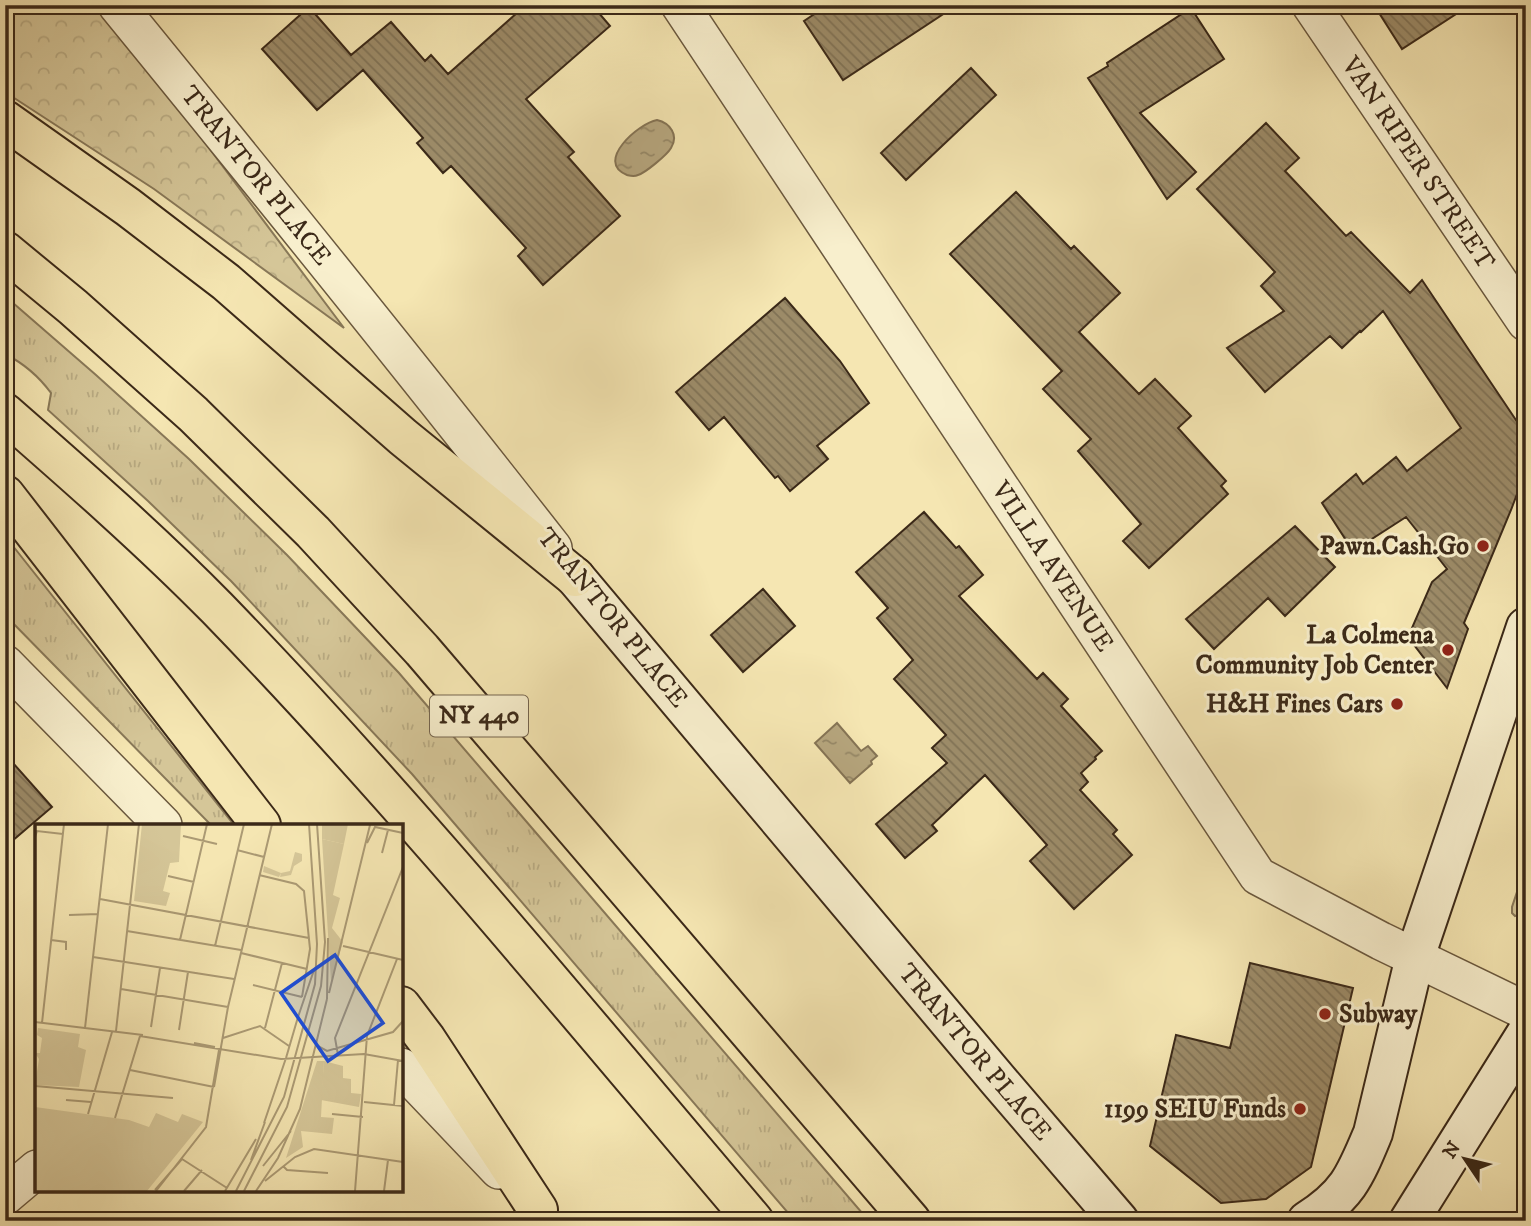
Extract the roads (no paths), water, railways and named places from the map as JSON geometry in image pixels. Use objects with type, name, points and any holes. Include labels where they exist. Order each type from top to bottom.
[{"type":"highway","points":[[5,120],[118,200],[226,282],[403,437],[575,577]]},
{"type":"highway","name":"NY 440","points":[[5,251],[73,307],[193,414],[313,532],[422,650],[911,1221]]},
{"type":"highway","points":[[5,413],[98,495],[215,607],[326,724],[436,848],[754,1221]]},
{"type":"highway","points":[[5,495],[260,824]]},
{"type":"highway","points":[[402,1007],[426,1039],[542,1215]]},
{"type":"main road","name":"TRANTOR PLACE","points":[[575,577],[1119,1221]]},
{"type":"main road","points":[[1307,1221],[1328,1207],[1348,1187],[1373,1133],[1415,957],[1526,627]]},
{"type":"main road","points":[[1409,1221],[1526,1034]]},
{"type":"street","name":"TRANTOR PLACE","points":[[117,5],[424,383],[575,577]]},
{"type":"street","name":"VILLA AVENUE","points":[[680,5],[1258,876],[1526,1011]]},
{"type":"street","name":"VAN RIPER STREET","points":[[1311,5],[1526,322]]},
{"type":"street","points":[[5,664],[162,824]]},
{"type":"street","points":[[402,1068],[542,1215]]},
{"type":"street","points":[[5,1196],[35,1171]]},
{"type":"water","points":[[657,120],[666,124],[674,134],[671,148],[641,174],[627,175],[618,169],[615,161],[617,153],[631,135]]},
{"type":"water","points":[[837,723],[861,751],[868,746],[877,756],[871,761],[872,764],[850,783],[815,743]]},
{"type":"place","name":"Pawn.Cash.Go","points":[[1483,546]]},
{"type":"place","name":"La Colmena Community Job Center","points":[[1448,650]]},
{"type":"place","name":"H&H Fines Cars","points":[[1397,704]]},
{"type":"place","name":"Subway","points":[[1325,1014]]},
{"type":"place","name":"1199 SEIU Funds","points":[[1300,1109]]}]
